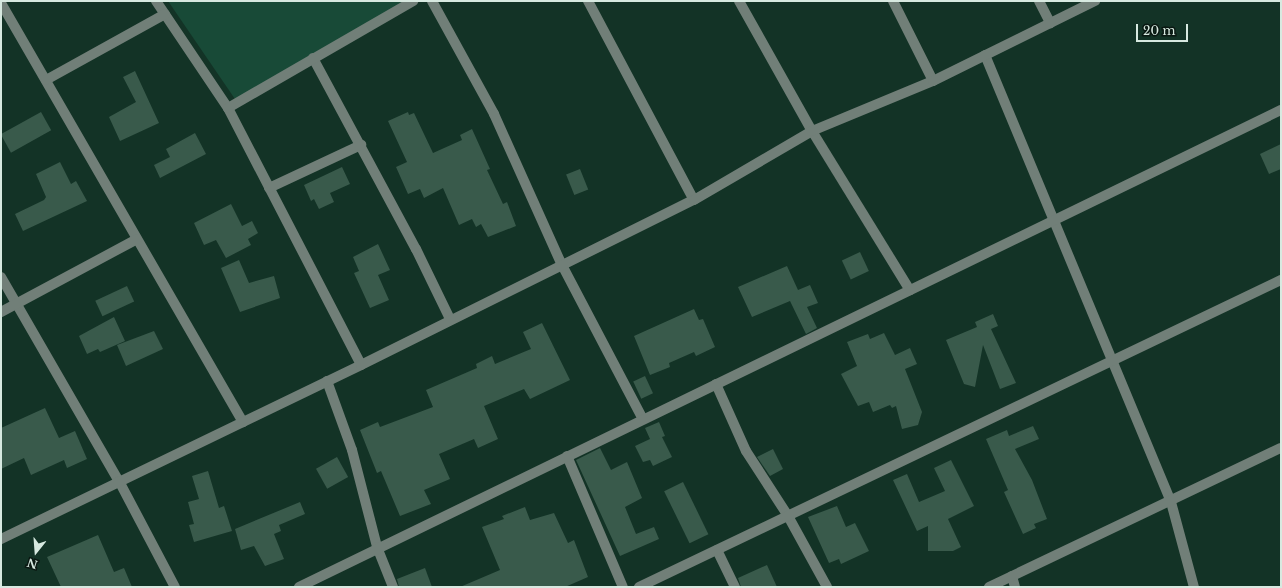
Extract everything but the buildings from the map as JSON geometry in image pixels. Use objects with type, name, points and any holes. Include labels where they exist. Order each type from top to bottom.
[{"type":"street","points":[[156,1],[228,108],[361,365]]},
{"type":"street","points":[[228,108],[413,1]]},
{"type":"street","points":[[432,1],[494,114],[562,265],[643,419]]},
{"type":"street","points":[[588,1],[694,200]]},
{"type":"street","points":[[739,1],[812,131],[910,290]]},
{"type":"street","points":[[893,1],[933,81]]},
{"type":"street","points":[[1039,1],[1050,23]]},
{"type":"street","points":[[1,539],[327,382],[450,319],[694,200],[812,131],[933,81],[1095,1]]},
{"type":"street","points":[[1,3],[243,422]]},
{"type":"street","points":[[46,80],[165,14]]},
{"type":"street","points":[[985,55],[1113,359],[1171,502],[1194,587]]},
{"type":"street","points":[[313,58],[361,145],[450,319]]},
{"type":"street","points":[[299,587],[377,547],[1281,110]]},
{"type":"street","points":[[269,188],[361,145]]},
{"type":"street","points":[[1,312],[137,239]]},
{"type":"street","points":[[1,276],[119,481],[175,587]]},
{"type":"street","points":[[639,587],[1113,359],[1281,280]]},
{"type":"street","points":[[327,382],[352,450],[377,547],[393,587]]},
{"type":"street","points":[[716,384],[746,451],[788,516],[827,587]]},
{"type":"street","points":[[989,587],[1171,502],[1281,448]]},
{"type":"street","points":[[567,456],[622,587]]},
{"type":"street","points":[[717,550],[735,587]]},
{"type":"street","points":[[1012,576],[1015,587]]},
{"type":"green space","points":[[168,1],[407,1],[237,102]]}]
